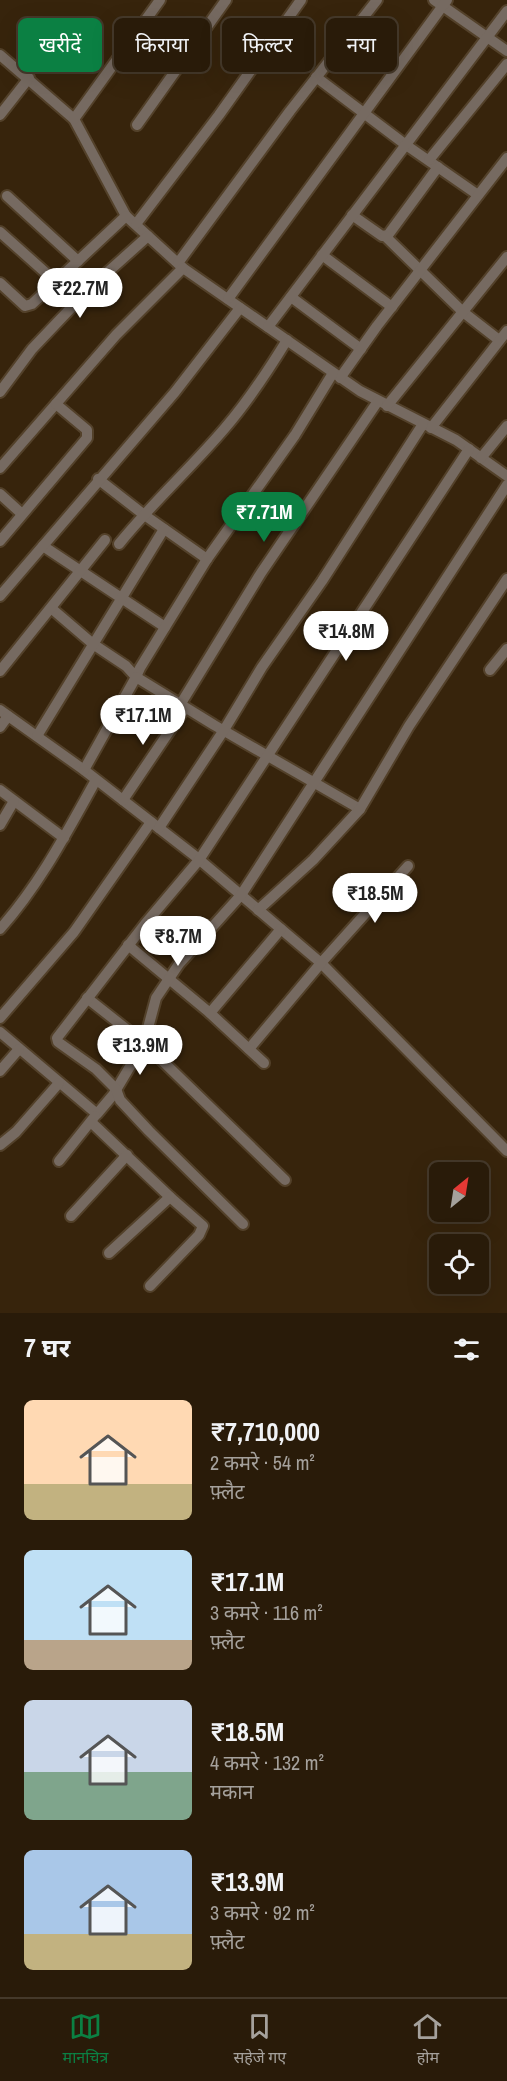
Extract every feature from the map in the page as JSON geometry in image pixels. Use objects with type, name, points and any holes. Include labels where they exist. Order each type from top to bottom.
[{"type":"street","points":[[74,119],[160,0]]},
{"type":"street","points":[[137,126],[226,0]]},
{"type":"street","points":[[136,224],[219,115],[301,0]]},
{"type":"street","points":[[0,468],[116,335],[180,266],[316,77],[377,0]]},
{"type":"street","points":[[228,299],[364,113],[441,2],[507,51]]},
{"type":"street","points":[[268,327],[507,11]]},
{"type":"street","points":[[0,55],[74,119],[126,216],[180,266],[337,375],[383,403],[469,449],[507,476]]},
{"type":"street","points":[[385,236],[388,235],[434,164],[507,64]]},
{"type":"street","points":[[316,77],[406,145],[478,195]]},
{"type":"street","points":[[0,115],[29,78]]},
{"type":"street","points":[[84,770],[140,668],[207,559],[337,375],[361,349],[507,158]]},
{"type":"street","points":[[7,196],[78,261]]},
{"type":"street","points":[[0,1018],[74,932],[155,825],[224,730],[262,667],[427,426],[503,335],[463,312],[420,272],[389,238],[352,215]]},
{"type":"street","points":[[0,283],[25,306],[32,304],[126,216]]},
{"type":"street","points":[[0,232],[57,282]]},
{"type":"street","points":[[0,392],[32,349],[90,288],[148,236]]},
{"type":"street","points":[[321,255],[392,307]]},
{"type":"street","points":[[123,800],[261,573],[383,403],[463,312],[507,257]]},
{"type":"street","points":[[291,297],[361,349]]},
{"type":"street","points":[[0,596],[175,392],[240,308]]},
{"type":"street","points":[[119,544],[143,514],[225,428],[258,386],[287,340]]},
{"type":"street","points":[[0,541],[87,438],[87,430],[56,404]]},
{"type":"street","points":[[481,458],[507,426]]},
{"type":"street","points":[[243,1224],[149,1131],[120,1100],[116,1089],[96,1069],[58,1042],[59,1032],[199,860],[469,449]]},
{"type":"street","points":[[98,479],[207,559]]},
{"type":"street","points":[[59,1161],[116,1089],[144,1043],[156,998],[179,964],[241,895],[507,485]]},
{"type":"street","points":[[0,494],[22,514]]},
{"type":"street","points":[[37,736],[164,529]]},
{"type":"street","points":[[0,671],[105,540]]},
{"type":"street","points":[[43,546],[165,627]]},
{"type":"street","points":[[258,910],[313,860],[360,809],[409,726],[507,579]]},
{"type":"street","points":[[51,608],[93,644],[126,666],[136,677],[360,809]]},
{"type":"street","points":[[490,670],[507,649]]},
{"type":"street","points":[[0,727],[4,713],[84,770],[241,895],[321,963],[507,1151]]},
{"type":"street","points":[[0,929],[19,907],[64,838],[96,780]]},
{"type":"street","points":[[0,790],[64,838]]},
{"type":"street","points":[[0,825],[14,801]]},
{"type":"street","points":[[249,1048],[408,866]]},
{"type":"street","points":[[210,1013],[281,929]]},
{"type":"street","points":[[128,945],[210,1013],[264,1063]]},
{"type":"street","points":[[87,998],[144,1043],[285,1180]]},
{"type":"street","points":[[0,1032],[59,1083],[127,1155],[203,1226],[202,1230],[150,1286]]},
{"type":"street","points":[[0,1071],[19,1049]]},
{"type":"street","points":[[0,1145],[16,1132],[59,1083]]},
{"type":"street","points":[[70,1216],[127,1155]]},
{"type":"street","points":[[109,1253],[170,1197]]}]
